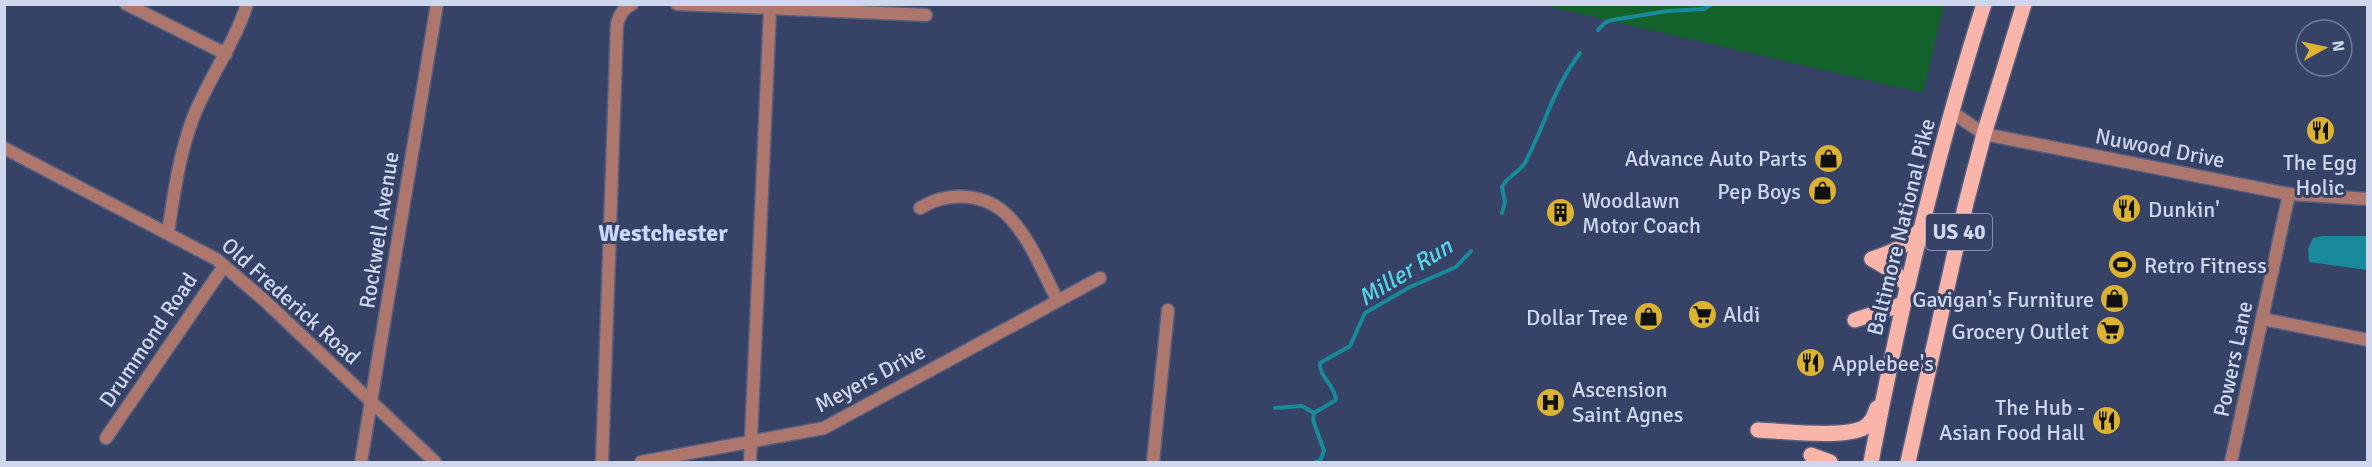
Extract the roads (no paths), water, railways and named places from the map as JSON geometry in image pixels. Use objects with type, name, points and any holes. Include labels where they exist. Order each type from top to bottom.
[{"type":"main road","name":"Baltimore National Pike","points":[[1871,462],[1887,377],[1921,228],[1984,4]]},
{"type":"main road","name":"US 40","points":[[1908,462],[1949,272],[1984,134],[2024,4]]},
{"type":"main road","points":[[1907,285],[1894,272],[1872,259],[1899,250],[1911,242],[1921,228]]},
{"type":"main road","points":[[1855,320],[1903,303]]},
{"type":"main road","points":[[1758,430],[1848,433],[1858,430],[1874,419],[1887,377]]},
{"type":"main road","points":[[1811,455],[1830,462]]},
{"type":"street","points":[[126,4],[226,54]]},
{"type":"street","points":[[168,232],[185,143],[203,97],[226,54],[247,4]]},
{"type":"street","name":"Rockwell Avenue","points":[[361,462],[437,4]]},
{"type":"street","points":[[677,4],[770,9],[888,8],[926,15]]},
{"type":"street","points":[[602,462],[617,24],[629,6]]},
{"type":"street","points":[[750,462],[770,9]]},
{"type":"street","name":"Nuwood Drive","points":[[1952,112],[1984,134],[2289,194],[2367,199]]},
{"type":"street","name":"Old Frederick Road","points":[[4,148],[202,250],[224,266],[264,300],[435,462]]},
{"type":"street","name":"Powers Lane","points":[[2231,462],[2289,194]]},
{"type":"street","points":[[920,208],[932,201],[955,196],[983,200],[998,207],[1021,232],[1057,299]]},
{"type":"street","name":"Drummond Road","points":[[106,438],[224,266]]},
{"type":"street","name":"Meyers Drive","points":[[641,462],[824,428],[1057,299],[1100,278]]},
{"type":"street","points":[[1153,462],[1168,310]]},
{"type":"street","points":[[2263,319],[2367,340]]},
{"type":"waterway","name":"Miller Run","points":[[1598,30],[1606,22],[1612,20],[1668,11],[1704,9],[1711,4]]},
{"type":"waterway","name":"Miller Run","points":[[1502,213],[1505,202],[1502,187],[1526,161],[1556,93],[1580,53]]},
{"type":"waterway","name":"Miller Run","points":[[1316,462],[1320,461],[1324,451],[1313,420],[1314,413],[1336,400],[1333,390],[1322,373],[1320,363],[1350,346],[1365,313],[1410,287],[1456,267],[1471,251]]},
{"type":"waterway","points":[[1275,408],[1302,406],[1314,413]]},
{"type":"place","name":"The Egg Holic","points":[[2320,130]]},
{"type":"place","name":"Advance Auto Parts","points":[[1828,158]]},
{"type":"place","name":"Pep Boys","points":[[1822,191]]},
{"type":"place","name":"Dunkin'","points":[[2127,209]]},
{"type":"place","name":"Woodlawn Motor Coach","points":[[1561,213]]},
{"type":"place","name":"Retro Fitness","points":[[2123,265]]},
{"type":"place","name":"Gavigan's Furniture","points":[[2115,299]]},
{"type":"place","name":"Aldi","points":[[1702,314]]},
{"type":"place","name":"Dollar Tree","points":[[1649,317]]},
{"type":"place","name":"Grocery Outlet","points":[[2110,331]]},
{"type":"place","name":"Applebee's","points":[[1811,363]]},
{"type":"place","name":"Ascension Saint Agnes","points":[[1551,402]]},
{"type":"place","name":"The Hub - Asian Food Hall","points":[[2106,420]]},
{"type":"district","name":"Westchester","points":[[663,233]]}]
